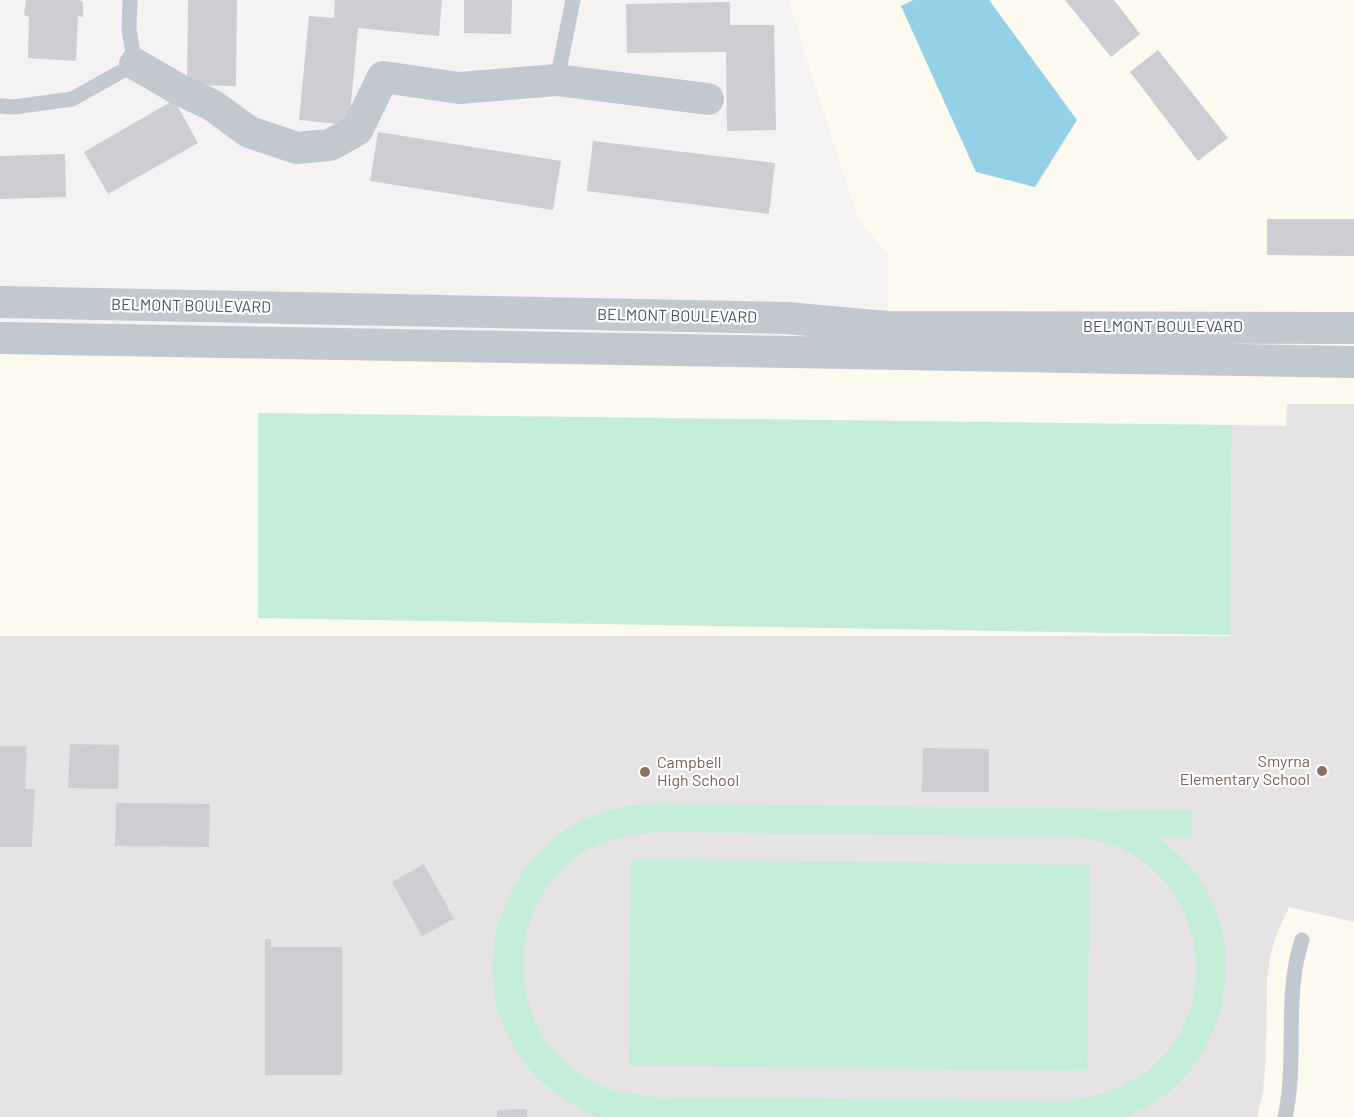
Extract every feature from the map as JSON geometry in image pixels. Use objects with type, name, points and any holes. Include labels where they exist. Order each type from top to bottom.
[{"type":"street","points":[[135,64],[178,89],[212,105],[249,132],[297,148],[330,145],[357,130],[384,77],[459,88],[557,80],[708,99]]},
{"type":"street","name":"BELMONT BOULEVARD","points":[[0,302],[186,323],[1354,363]]},
{"type":"street","name":"BELMONT BOULEVARD","points":[[0,338],[186,323],[786,318],[887,327],[1354,328]]},
{"type":"lane","points":[[0,106],[14,107],[72,99],[135,64],[129,30],[130,0]]},
{"type":"lane","points":[[557,80],[573,0]]},
{"type":"lane","points":[[1285,1117],[1291,1067],[1293,979],[1302,940]]},
{"type":"shaded area","points":[[788,0],[1354,0],[1354,1117],[0,1117],[0,327],[888,344],[888,254],[858,220]]},
{"type":"shaded area","name":"Campbell High School","points":[[1287,404],[1354,404],[1354,922],[1289,907],[1270,956],[1267,981],[1266,1057],[1263,1092],[1257,1117],[0,1117],[0,636],[1230,636],[1232,425],[1286,426]]},
{"type":"green space","points":[[258,413],[1232,425],[1230,635],[258,618]]},
{"type":"green space","points":[[657,804],[1193,810],[1192,837],[1157,836],[1190,866],[1199,878],[1213,903],[1222,929],[1226,957],[1225,985],[1220,1012],[1210,1038],[1196,1063],[1178,1084],[1129,1117],[597,1117],[592,1115],[551,1090],[534,1074],[519,1055],[502,1022],[494,988],[494,952],[501,918],[515,885],[535,856],[562,833],[602,812]],"holes":[[[656,832],[1070,836],[1106,843],[1123,849],[1139,859],[1164,881],[1182,908],[1193,939],[1196,970],[1192,1002],[1181,1032],[1162,1058],[1135,1079],[1102,1094],[1066,1101],[635,1095],[605,1087],[579,1074],[558,1056],[542,1033],[530,1008],[524,982],[524,954],[528,926],[539,900],[568,864],[607,841]]]},
{"type":"green space","points":[[631,859],[1090,865],[1087,1071],[629,1065]]},
{"type":"water","points":[[913,0],[989,0],[1077,120],[1035,187],[976,172],[901,6]]},
{"type":"building","points":[[26,0],[79,0],[83,2],[83,17],[78,16],[76,61],[28,58],[29,17],[24,15]]},
{"type":"building","points":[[188,0],[237,0],[236,86],[187,85]]},
{"type":"building","points":[[335,0],[442,0],[439,36],[358,28],[349,125],[299,120],[309,16],[334,18]]},
{"type":"building","points":[[464,0],[512,0],[511,34],[464,33]]},
{"type":"building","points":[[1065,0],[1114,0],[1140,34],[1111,57]]},
{"type":"building","points":[[730,2],[730,25],[774,25],[776,130],[727,131],[726,52],[627,53],[626,4]]},
{"type":"building","points":[[1158,50],[1228,138],[1198,161],[1130,72]]},
{"type":"building","points":[[174,100],[198,143],[108,194],[84,152]]},
{"type":"building","points":[[378,132],[561,161],[553,210],[370,181]]},
{"type":"building","points":[[593,141],[775,163],[769,214],[587,191]]},
{"type":"building","points":[[65,154],[66,197],[0,199],[0,156]]},
{"type":"building","points":[[1267,219],[1354,219],[1354,256],[1267,255]]},
{"type":"building","points":[[70,744],[119,745],[118,789],[68,788]]},
{"type":"building","points":[[0,746],[27,746],[25,789],[35,789],[32,847],[0,847]]},
{"type":"building","points":[[923,748],[989,749],[989,792],[922,792]]},
{"type":"building","points":[[116,803],[210,804],[209,847],[115,846]]},
{"type":"building","points":[[424,864],[454,919],[422,936],[392,882]]},
{"type":"building","points":[[265,939],[271,939],[271,947],[342,947],[342,1075],[265,1075]]},
{"type":"building","points":[[527,1109],[527,1117],[497,1117],[497,1110]]},
{"type":"place","name":"Smyrna Elementary School","points":[[1322,771]]},
{"type":"place","name":"Campbell High School","points":[[645,772]]}]
